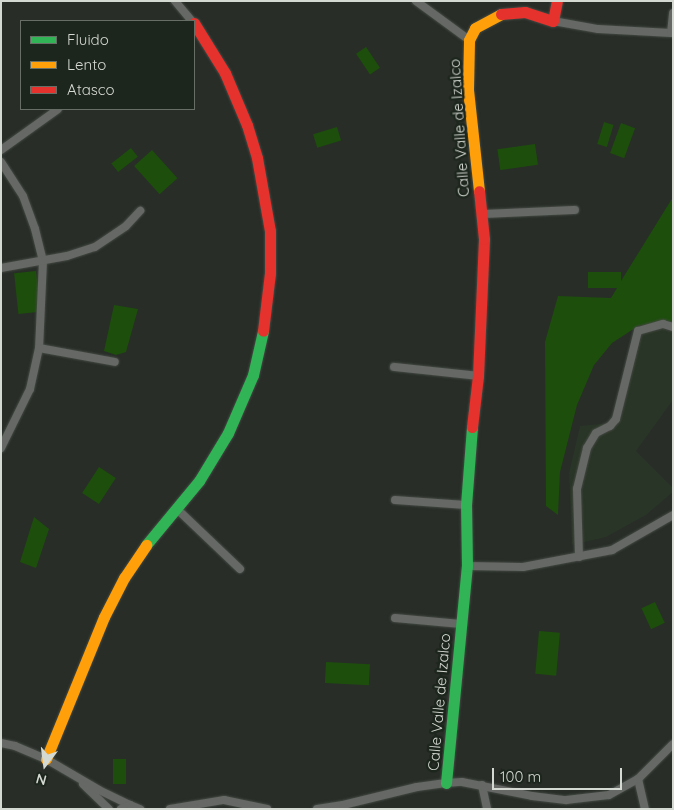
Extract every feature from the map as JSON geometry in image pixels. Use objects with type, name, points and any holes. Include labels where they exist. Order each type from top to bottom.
[{"type":"street","points":[[175,1],[191,20]]},
{"type":"street","name":"Calle Valle de Izalco","points":[[416,1],[469,40]]},
{"type":"street","points":[[557,1],[553,21],[598,29],[672,36],[673,13]]},
{"type":"street","name":"Calle Valle de Izalco","points":[[446,783],[467,566],[466,505],[470,445],[478,376],[484,239],[476,182],[468,89],[469,40],[475,28],[498,14],[525,12],[553,21]]},
{"type":"street","points":[[46,759],[104,617],[124,578],[144,548],[199,481],[228,433],[253,374],[263,335],[270,273],[270,232],[255,150],[247,124],[225,73],[195,25]]},
{"type":"street","points":[[1,150],[57,110]]},
{"type":"street","points":[[1,162],[23,196],[35,229],[43,261],[38,348],[30,389],[1,448]]},
{"type":"street","name":"Calle Valle de Izalco","points":[[482,214],[575,210]]},
{"type":"street","points":[[1,268],[43,261],[95,247],[126,226],[140,211]]},
{"type":"street","points":[[579,557],[577,489],[578,476],[587,448],[596,433],[610,426],[616,419],[638,330],[663,324],[673,327]]},
{"type":"street","points":[[38,348],[115,362]]},
{"type":"street","points":[[394,367],[478,376]]},
{"type":"street","points":[[395,500],[466,505]]},
{"type":"street","points":[[177,510],[240,569]]},
{"type":"street","points":[[467,566],[523,566],[612,550],[673,515]]},
{"type":"street","name":"Calle Valle de Izalco","points":[[395,618],[461,624]]},
{"type":"street","points":[[1,742],[46,759],[140,809]]},
{"type":"street","points":[[317,809],[343,805],[417,787],[446,783],[482,785],[532,796],[566,800],[609,794],[638,779],[673,744]]},
{"type":"street","points":[[70,773],[109,809]]},
{"type":"street","points":[[638,779],[645,809]]},
{"type":"street","points":[[482,785],[487,809]]},
{"type":"street","points":[[170,809],[224,800],[267,809]]},
{"type":"street","points":[[121,809],[130,805]]},
{"type":"shaded area","points":[[664,329],[673,332],[673,400],[636,451],[673,488],[673,492],[646,515],[606,537],[572,545],[569,473],[580,426],[610,423],[631,349],[642,333]]},
{"type":"green space","points":[[366,47],[380,68],[370,74],[356,54]]},
{"type":"green space","points":[[604,122],[614,125],[607,147],[597,144]]},
{"type":"green space","points":[[621,123],[635,128],[624,158],[610,153]]},
{"type":"green space","points":[[337,127],[341,140],[317,148],[313,134]]},
{"type":"green space","points":[[535,144],[538,165],[500,170],[497,149]]},
{"type":"green space","points":[[131,148],[138,157],[118,172],[111,163]]},
{"type":"green space","points":[[152,150],[177,178],[160,194],[134,166]]},
{"type":"green space","points":[[673,197],[673,324],[663,322],[638,326],[612,343],[594,365],[577,405],[560,472],[558,515],[546,506],[545,342],[558,296],[611,298],[617,288],[588,288],[588,272],[621,272],[621,281]]},
{"type":"green space","points":[[36,271],[40,312],[18,314],[14,273]]},
{"type":"green space","points":[[114,305],[138,309],[126,352],[116,355],[104,351]]},
{"type":"green space","points":[[99,467],[116,478],[99,504],[82,493]]},
{"type":"green space","points":[[34,517],[49,529],[36,568],[20,562]]},
{"type":"green space","points":[[655,602],[665,623],[651,629],[641,608]]},
{"type":"green space","points":[[539,631],[560,633],[556,676],[535,674]]},
{"type":"green space","points":[[326,662],[370,664],[369,685],[325,683]]},
{"type":"green space","points":[[113,759],[126,759],[126,784],[113,784]]},
{"type":"traffic: fast","points":[[146,545],[199,481],[228,433],[253,375],[263,331]]},
{"type":"traffic: fast","points":[[446,783],[467,566],[466,505],[472,427]]},
{"type":"traffic: slow","points":[[479,191],[468,89],[469,40],[475,28],[501,14]]},
{"type":"traffic: slow","points":[[46,759],[104,617],[124,578],[146,545]]},
{"type":"traffic: jam","points":[[501,14],[525,12],[553,21],[557,1]]},
{"type":"traffic: jam","points":[[195,25],[225,73],[247,125],[257,158],[270,231],[270,273],[263,331]]},
{"type":"traffic: jam","points":[[472,427],[478,376],[484,239],[479,191]]}]
